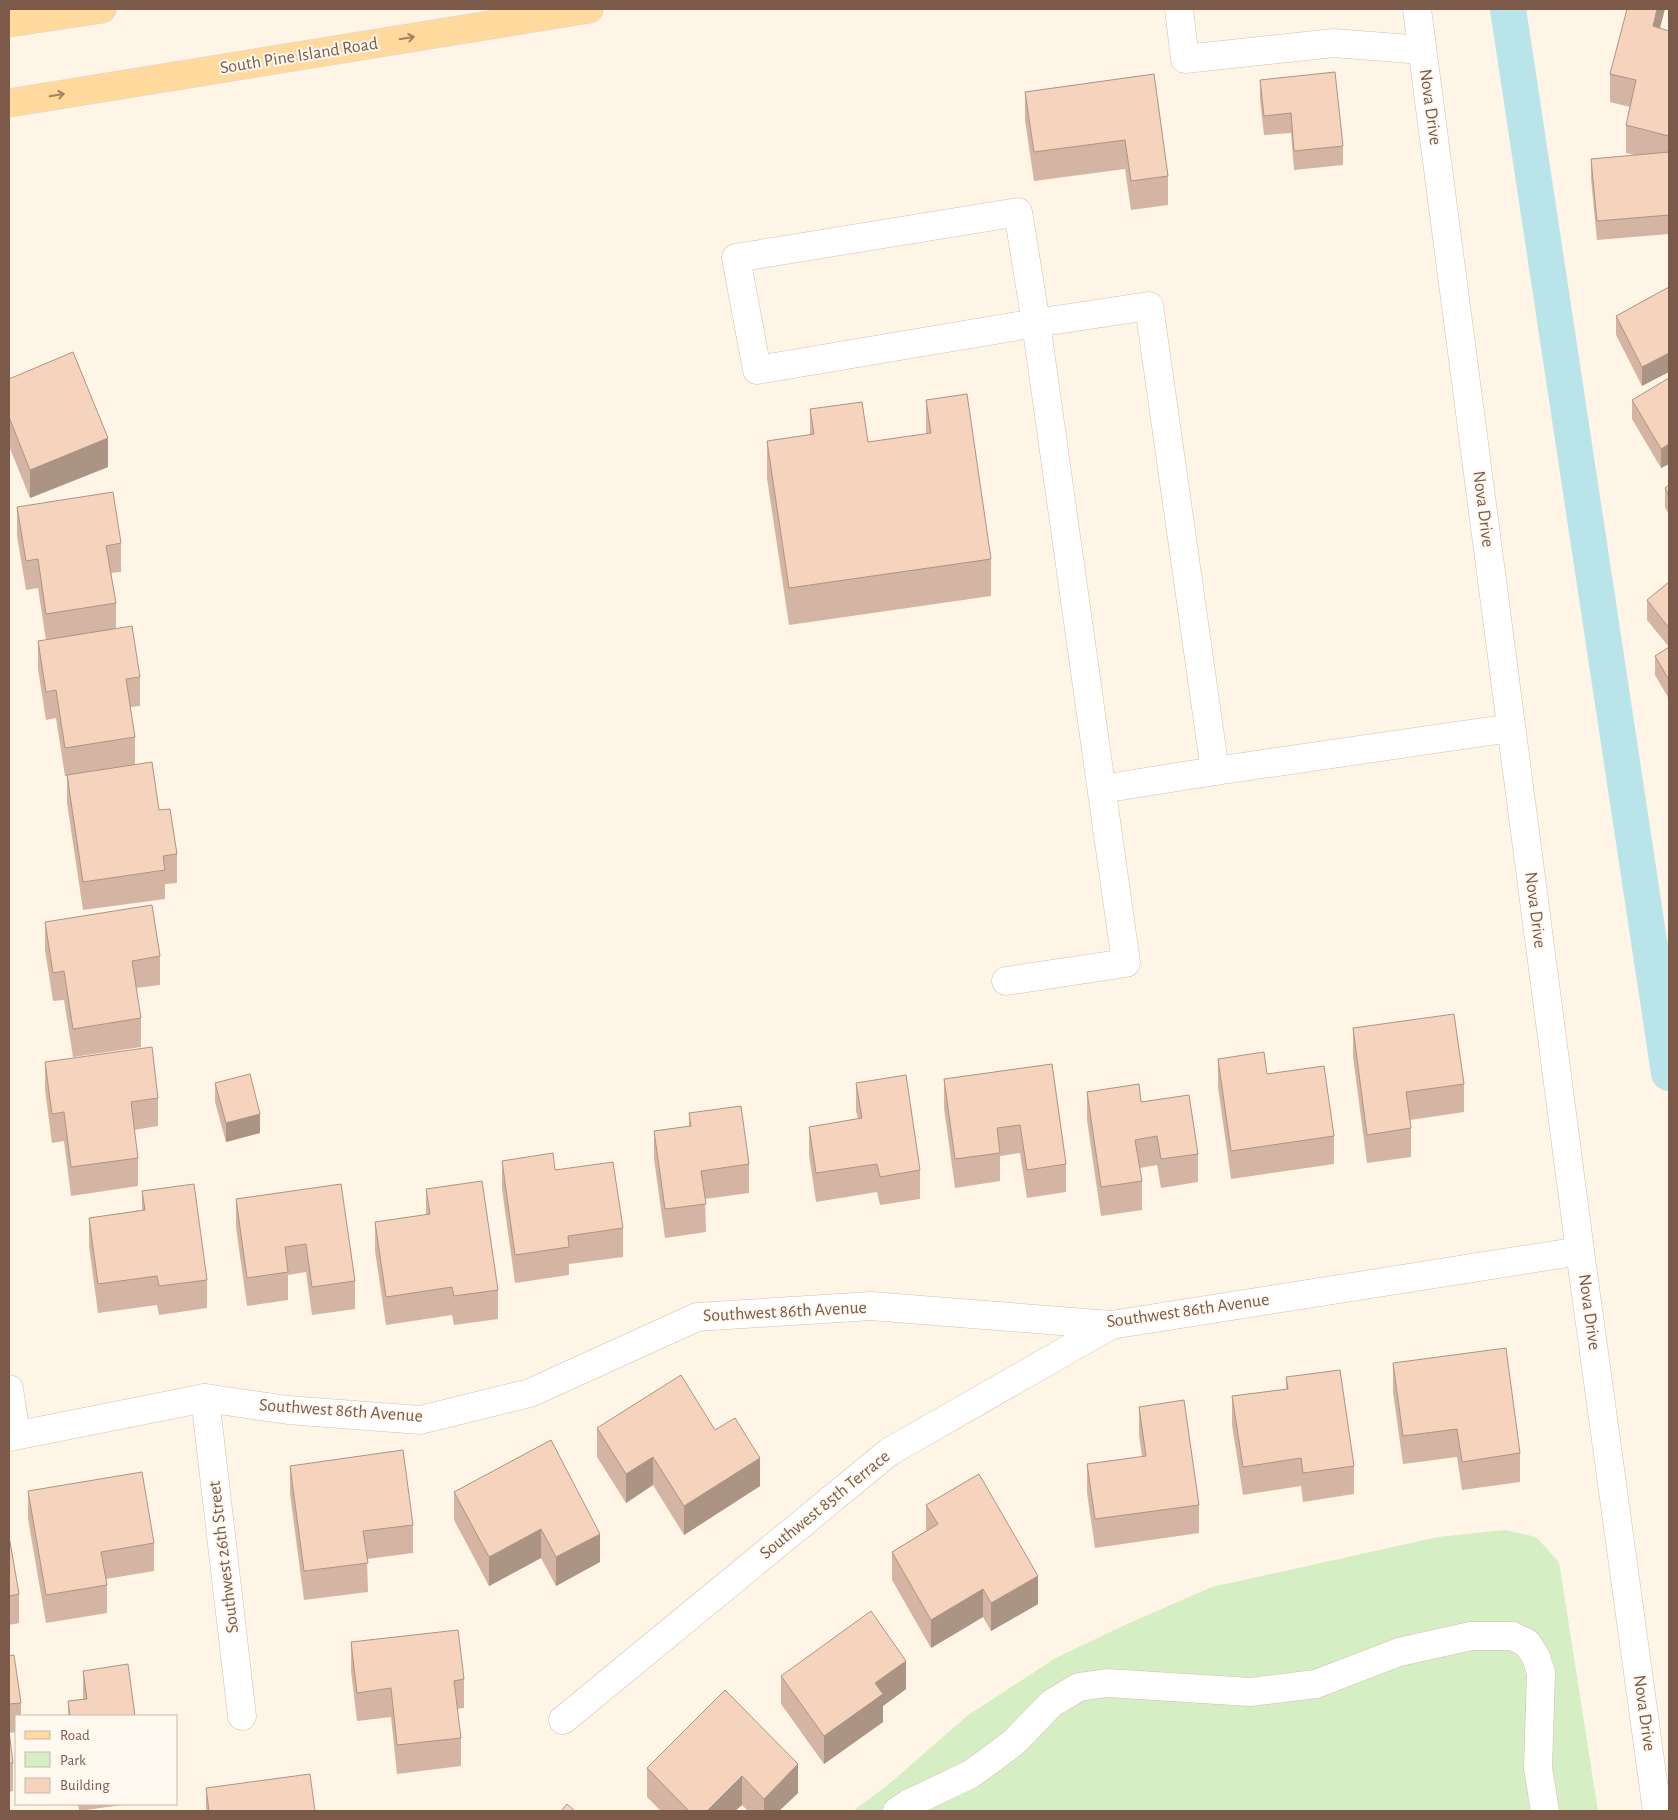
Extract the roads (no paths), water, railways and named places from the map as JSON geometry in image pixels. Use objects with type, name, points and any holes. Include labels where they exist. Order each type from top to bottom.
[{"type":"main road","points":[[9,23],[102,9]]},
{"type":"main road","name":"South Pine Island Road","points":[[9,103],[589,9]]},
{"type":"street","points":[[1179,9],[1184,59],[1334,43],[1422,50]]},
{"type":"street","name":"Nova Drive","points":[[1417,9],[1580,1251],[1657,1811]]},
{"type":"street","points":[[1006,981],[1126,964],[1036,323],[1018,212],[736,258],[757,370],[1036,323],[1149,306],[1215,771]]},
{"type":"street","points":[[1102,789],[1512,728]]},
{"type":"street","name":"Southwest 86th Avenue","points":[[12,1436],[204,1398],[288,1410],[420,1420],[530,1393],[697,1316],[871,1306],[1111,1325],[1580,1251]]},
{"type":"street","name":"Southwest 85th Terrace","points":[[563,1720],[889,1452],[1111,1325]]},
{"type":"street","points":[[9,1389],[12,1436]]},
{"type":"street","name":"Southwest 26th Street","points":[[204,1398],[242,1716]]},
{"type":"street","points":[[897,1811],[971,1774],[1013,1743],[1052,1703],[1079,1687],[1107,1683],[1250,1692],[1316,1684],[1399,1652],[1471,1636],[1512,1636],[1527,1643],[1536,1657],[1541,1673],[1538,1768],[1545,1811]]},
{"type":"waterway","points":[[1508,9],[1669,1073]]}]
